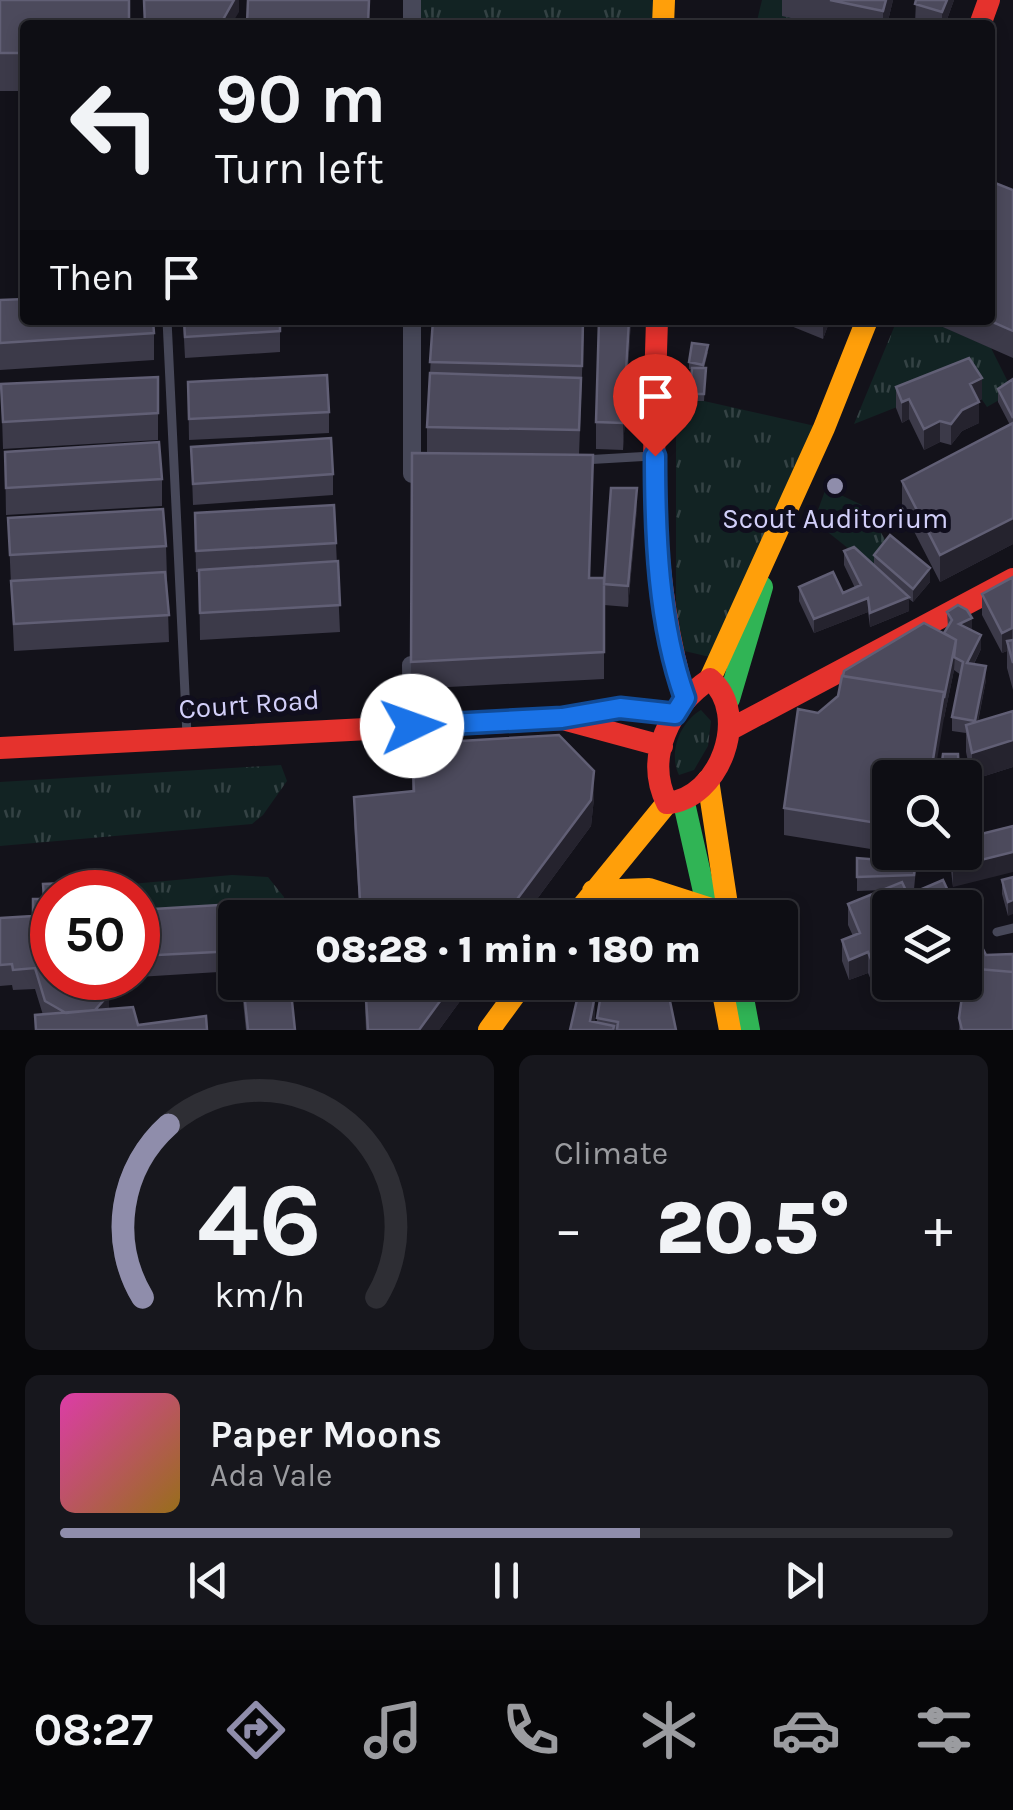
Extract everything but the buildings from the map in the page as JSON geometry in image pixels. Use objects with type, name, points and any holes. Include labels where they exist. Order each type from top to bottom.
[{"type":"main road","points":[[657,325],[654,504],[670,652],[680,706]]},
{"type":"main road","points":[[711,900],[676,803],[660,786],[662,746],[680,706],[710,679],[865,325]]},
{"type":"main road","points":[[715,900],[708,780],[728,730],[730,699],[772,543]]},
{"type":"main road","points":[[728,730],[1013,580]]},
{"type":"main road","points":[[710,679],[726,689],[730,699]]},
{"type":"main road","name":"Court Road","points":[[0,748],[562,718],[620,708],[680,706]]},
{"type":"main road","name":"Court Road","points":[[562,718],[662,746]]},
{"type":"main road","points":[[586,900],[676,803],[708,780]]},
{"type":"main road","points":[[592,891],[649,889],[678,900]]},
{"type":"main road","points":[[489,1030],[511,1000]]},
{"type":"main road","points":[[724,1000],[730,1030]]},
{"type":"main road","points":[[743,1000],[749,1030]]},
{"type":"street","points":[[412,325],[412,499]]},
{"type":"street","points":[[411,651],[412,726]]},
{"type":"lane","points":[[167,325],[187,738]]},
{"type":"lane","points":[[576,442],[575,460],[655,456]]},
{"type":"lane","points":[[997,932],[1013,928]]},
{"type":"green space","points":[[412,0],[673,0],[673,20],[412,20]]},
{"type":"green space","points":[[762,0],[785,0],[815,20],[757,20]]},
{"type":"green space","points":[[895,325],[939,325],[991,348],[1013,392],[987,407],[968,379],[854,424]]},
{"type":"green space","points":[[704,401],[824,428],[731,662],[676,649],[676,402]]},
{"type":"green space","points":[[826,488],[866,507],[890,548],[874,569],[814,521]]},
{"type":"green space","points":[[701,710],[711,721],[708,746],[694,770],[679,775],[675,757],[678,739],[687,722]]},
{"type":"green space","points":[[281,765],[287,781],[252,824],[0,846],[0,782]]},
{"type":"green space","points":[[232,875],[268,877],[284,900],[218,900],[218,920],[160,927],[160,881]]},
{"type":"traffic: fast","points":[[729,699],[762,587]]},
{"type":"traffic: fast","points":[[684,803],[706,900]]},
{"type":"traffic: fast","points":[[743,1000],[749,1030]]},
{"type":"traffic: slow","points":[[663,20],[664,0]]},
{"type":"traffic: slow","points":[[710,679],[824,428],[865,325]]},
{"type":"traffic: slow","points":[[708,780],[726,900]]},
{"type":"traffic: slow","points":[[588,900],[667,803]]},
{"type":"traffic: slow","points":[[593,891],[649,889],[683,900]]},
{"type":"traffic: slow","points":[[489,1030],[511,1000]]},
{"type":"traffic: slow","points":[[724,1000],[730,1030]]},
{"type":"traffic: jam","points":[[982,20],[989,0]]},
{"type":"traffic: jam","points":[[657,325],[654,463],[659,558],[664,605],[685,698]]},
{"type":"traffic: jam","points":[[729,730],[1013,579]]},
{"type":"traffic: jam","points":[[710,679],[722,694],[728,713],[724,753],[702,787],[686,798],[667,803],[658,768],[665,734],[683,703],[710,679]]},
{"type":"traffic: jam","points":[[0,748],[561,719],[620,708],[675,714]]},
{"type":"traffic: jam","points":[[566,720],[662,746]]},
{"type":"place","name":"Scout Auditorium","points":[[835,486]]},
{"type":"route","points":[[412,726],[562,718],[620,708],[675,714],[685,698],[670,652],[654,504],[655,456]]}]
